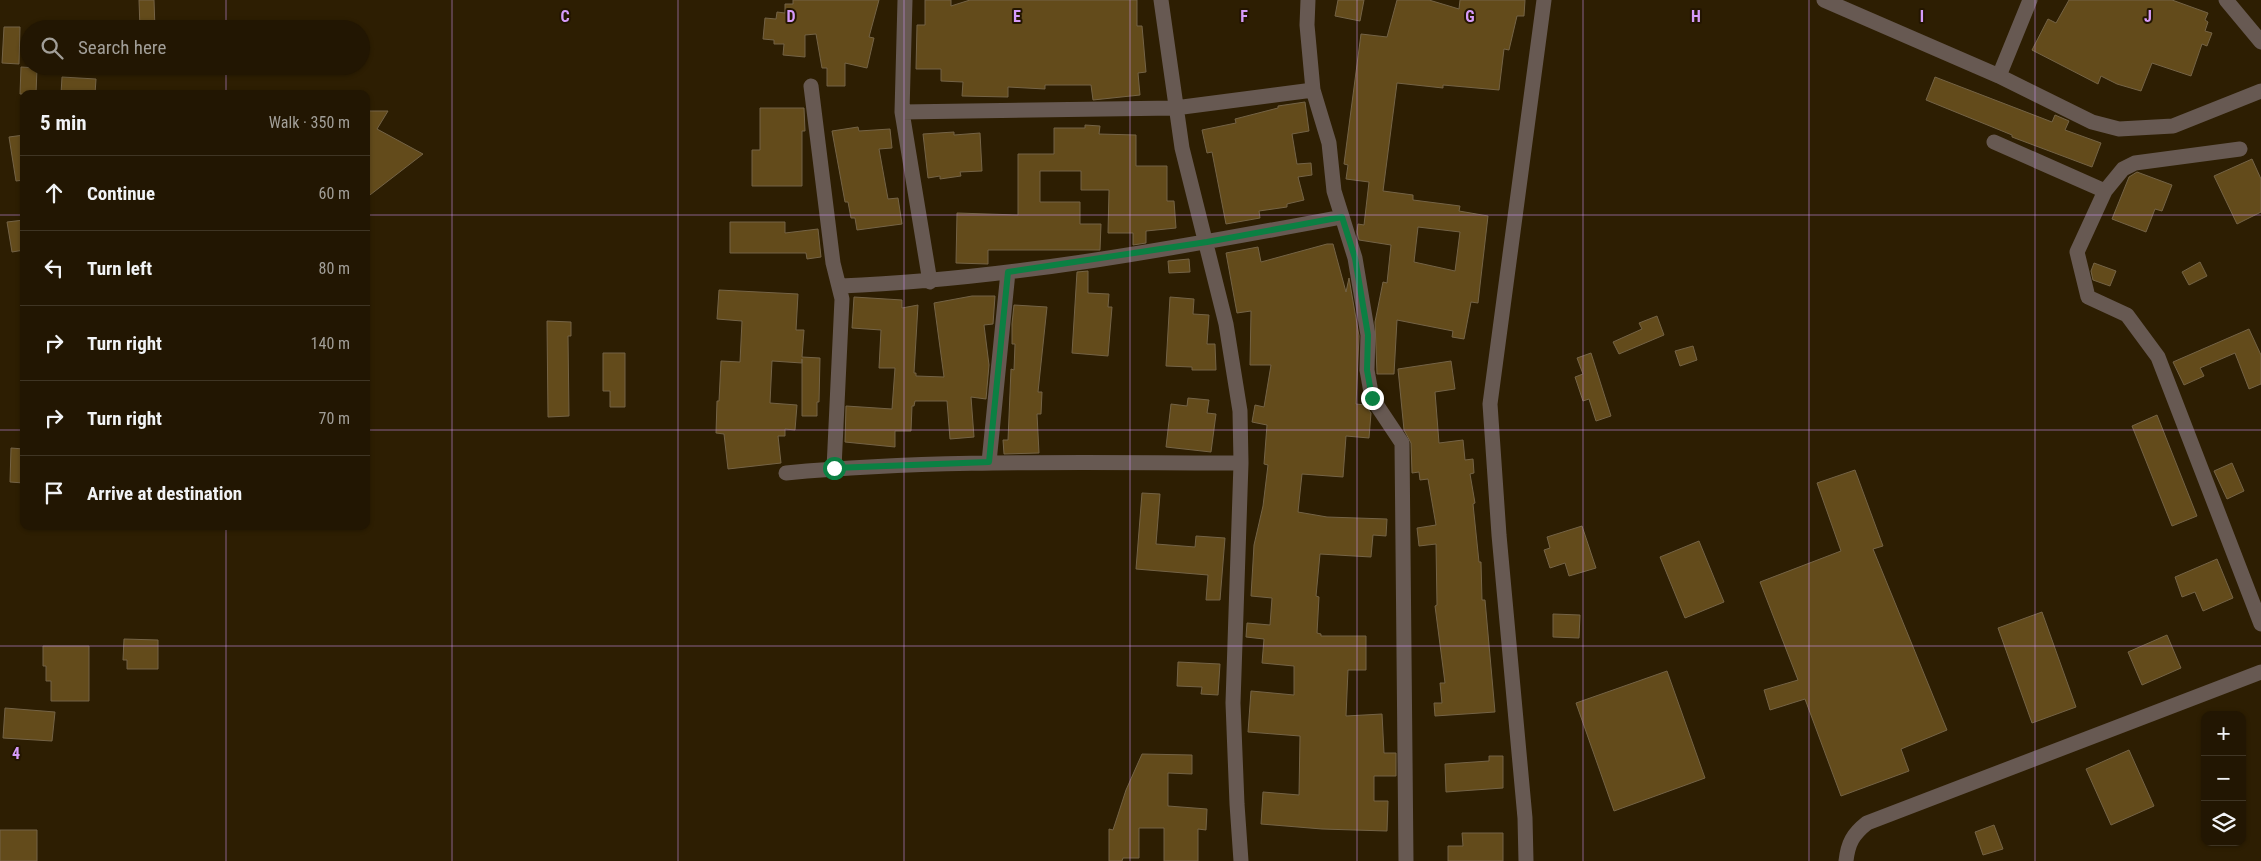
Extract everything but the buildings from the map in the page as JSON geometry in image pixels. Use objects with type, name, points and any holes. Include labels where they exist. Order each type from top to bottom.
[{"type":"street","points":[[905,0],[902,112],[930,282]]},
{"type":"street","points":[[1161,0],[1182,148],[1226,324],[1240,411],[1241,463],[1233,703],[1241,861]]},
{"type":"street","points":[[1308,0],[1307,25],[1314,90],[1329,143],[1334,190],[1355,258],[1368,335],[1367,370],[1372,398],[1402,443],[1406,861]]},
{"type":"street","points":[[1526,861],[1525,818],[1499,535],[1490,404],[1544,0]]},
{"type":"street","points":[[1824,0],[1998,76],[2092,122],[2119,129],[2173,126],[2261,91]]},
{"type":"street","points":[[1998,76],[2030,0]]},
{"type":"street","points":[[2226,0],[2261,42]]},
{"type":"street","points":[[811,86],[834,263],[841,286],[842,299],[834,468]]},
{"type":"street","points":[[902,112],[1176,108],[1314,90]]},
{"type":"street","points":[[1994,142],[2105,191]]},
{"type":"street","points":[[2240,149],[2135,163],[2123,169],[2105,191],[2077,252],[2088,297],[2127,315],[2158,357],[2261,624]]},
{"type":"street","points":[[841,286],[930,282],[1008,272],[1207,242],[1342,217]]},
{"type":"street","points":[[989,462],[1008,272]]},
{"type":"street","points":[[786,472],[834,468],[989,462],[1241,463]]},
{"type":"street","points":[[1846,861],[1848,846],[1855,832],[1867,823],[2261,672]]},
{"type":"route","points":[[834,468],[989,462],[1008,272],[1207,242],[1342,217],[1355,258],[1368,335],[1367,370],[1372,398]]}]
